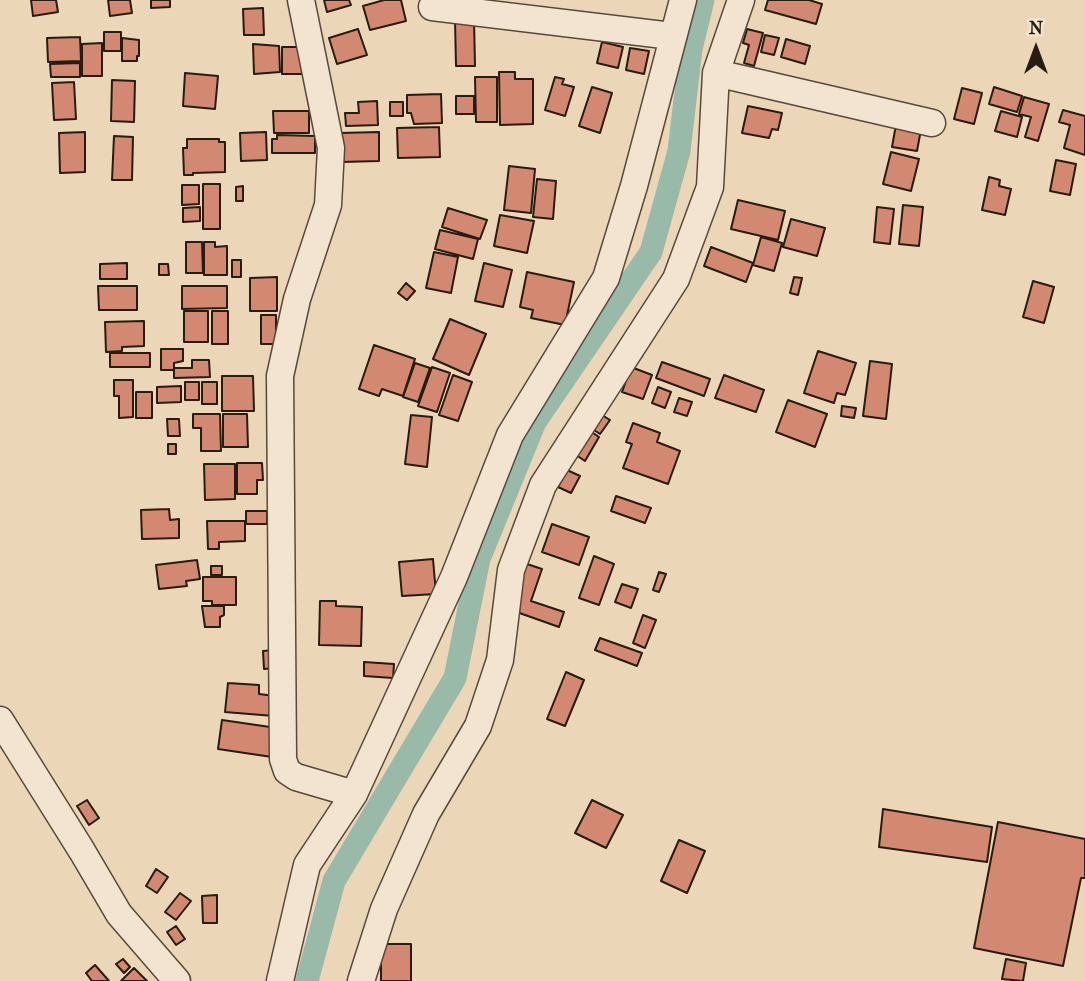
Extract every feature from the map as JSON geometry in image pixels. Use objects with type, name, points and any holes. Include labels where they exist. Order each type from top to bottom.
[{"type":"street","points":[[301,0],[331,148],[328,205],[297,299],[280,376],[283,759],[286,771],[296,777],[354,794]]},
{"type":"street","points":[[280,981],[307,865],[354,794],[454,577],[510,435],[606,278],[634,186],[683,0]]},
{"type":"street","points":[[361,981],[384,909],[426,814],[478,726],[500,660],[511,569],[543,485],[676,279],[710,187],[716,73],[741,0]]},
{"type":"street","points":[[432,7],[672,36]]},
{"type":"street","points":[[716,73],[932,123]]},
{"type":"street","points":[[0,720],[119,914],[177,981]]},
{"type":"building","points":[[31,0],[56,0],[58,12],[33,16]]},
{"type":"building","points":[[108,0],[130,0],[132,13],[110,16]]},
{"type":"building","points":[[151,0],[170,0],[170,7],[151,8]]},
{"type":"building","points":[[324,0],[349,0],[351,5],[327,12]]},
{"type":"building","points":[[384,0],[401,0],[406,21],[370,30],[363,6]]},
{"type":"building","points":[[768,0],[809,0],[822,4],[816,24],[765,10]]},
{"type":"building","points":[[263,8],[264,35],[244,35],[243,9]]},
{"type":"building","points":[[455,20],[474,20],[475,66],[456,66]]},
{"type":"building","points":[[358,29],[367,55],[337,64],[329,38]]},
{"type":"building","points":[[747,29],[763,33],[754,66],[744,63],[749,45],[743,43]]},
{"type":"building","points":[[104,32],[121,32],[121,51],[104,51]]},
{"type":"building","points":[[765,35],[779,38],[774,55],[761,52]]},
{"type":"building","points":[[80,37],[81,61],[48,62],[47,38]]},
{"type":"building","points":[[122,38],[139,40],[137,61],[122,61]]},
{"type":"building","points":[[786,39],[810,46],[805,64],[781,57]]},
{"type":"building","points":[[602,42],[623,47],[618,68],[597,63]]},
{"type":"building","points":[[102,43],[102,76],[82,76],[82,44]]},
{"type":"building","points":[[253,44],[279,46],[280,72],[254,74]]},
{"type":"building","points":[[282,47],[307,47],[307,74],[282,74]]},
{"type":"building","points":[[630,48],[649,51],[644,74],[626,70]]},
{"type":"building","points":[[80,63],[80,77],[51,77],[50,64]]},
{"type":"building","points":[[499,72],[515,72],[515,79],[533,79],[533,124],[500,125]]},
{"type":"building","points":[[185,73],[218,76],[215,109],[183,106]]},
{"type":"building","points":[[475,77],[497,77],[497,122],[476,122]]},
{"type":"building","points":[[555,77],[564,79],[562,84],[574,87],[565,116],[545,110]]},
{"type":"building","points":[[112,80],[135,81],[134,122],[111,121]]},
{"type":"building","points":[[74,82],[76,119],[54,120],[52,83]]},
{"type":"building","points":[[592,87],[612,93],[600,133],[579,126]]},
{"type":"building","points":[[994,87],[1022,96],[1017,112],[989,104]]},
{"type":"building","points":[[962,88],[982,93],[974,124],[954,119]]},
{"type":"building","points":[[441,94],[442,123],[414,124],[411,113],[407,113],[407,95]]},
{"type":"building","points":[[456,96],[474,96],[474,114],[456,114]]},
{"type":"building","points":[[1024,97],[1049,104],[1038,141],[1025,137],[1031,117],[1019,114]]},
{"type":"building","points":[[377,101],[378,125],[346,126],[345,113],[359,113],[358,102]]},
{"type":"building","points":[[390,102],[403,102],[403,116],[390,116]]},
{"type":"building","points":[[748,106],[782,113],[778,130],[772,129],[769,138],[742,133]]},
{"type":"building","points":[[1063,110],[1085,116],[1085,155],[1064,148],[1070,125],[1059,122]]},
{"type":"building","points":[[273,111],[309,111],[309,133],[274,133]]},
{"type":"building","points":[[1001,111],[1022,117],[1017,137],[995,131]]},
{"type":"building","points":[[897,119],[922,124],[917,151],[892,147]]},
{"type":"building","points":[[439,127],[440,157],[398,158],[397,128]]},
{"type":"building","points":[[85,132],[85,172],[60,173],[59,133]]},
{"type":"building","points":[[266,132],[267,160],[241,161],[240,133]]},
{"type":"building","points":[[379,132],[379,161],[341,162],[340,133]]},
{"type":"building","points":[[277,135],[315,136],[315,153],[272,153],[272,139],[277,139]]},
{"type":"building","points":[[114,136],[133,137],[132,180],[112,180]]},
{"type":"building","points":[[187,139],[219,139],[219,142],[225,142],[225,172],[184,175],[183,148],[187,148]]},
{"type":"building","points":[[891,152],[919,159],[911,191],[883,184]]},
{"type":"building","points":[[1056,160],[1076,164],[1070,195],[1050,191]]},
{"type":"building","points":[[509,166],[535,169],[531,213],[504,210]]},
{"type":"building","points":[[989,177],[1000,180],[999,186],[1011,189],[1005,215],[982,210]]},
{"type":"building","points":[[537,179],[556,181],[553,219],[533,217]]},
{"type":"building","points":[[203,184],[220,184],[220,229],[203,229]]},
{"type":"building","points":[[182,185],[199,185],[199,204],[182,205]]},
{"type":"building","points":[[243,186],[243,201],[236,201],[236,187]]},
{"type":"building","points":[[738,200],[785,211],[778,240],[731,229]]},
{"type":"building","points":[[903,205],[923,207],[919,246],[899,244]]},
{"type":"building","points":[[200,207],[200,221],[183,222],[183,208]]},
{"type":"building","points":[[877,207],[894,209],[890,244],[874,242]]},
{"type":"building","points":[[448,208],[487,220],[480,239],[442,227]]},
{"type":"building","points":[[500,215],[534,221],[527,253],[494,246]]},
{"type":"building","points":[[791,219],[825,228],[817,256],[783,247]]},
{"type":"building","points":[[440,230],[478,239],[473,259],[435,249]]},
{"type":"building","points":[[761,237],[782,243],[774,271],[753,265]]},
{"type":"building","points":[[186,242],[202,242],[203,273],[186,273]]},
{"type":"building","points":[[204,242],[215,242],[215,247],[227,246],[227,275],[204,275]]},
{"type":"building","points":[[711,247],[753,263],[746,282],[704,266]]},
{"type":"building","points":[[434,252],[458,257],[451,293],[426,288]]},
{"type":"building","points":[[232,260],[241,260],[241,277],[232,277]]},
{"type":"building","points":[[127,263],[127,279],[100,279],[100,264]]},
{"type":"building","points":[[484,263],[512,270],[503,307],[475,301]]},
{"type":"building","points":[[159,264],[168,264],[169,275],[159,275]]},
{"type":"building","points":[[527,272],[574,282],[565,325],[531,318],[533,310],[520,307]]},
{"type":"building","points":[[277,277],[277,311],[250,311],[250,278]]},
{"type":"building","points":[[794,277],[802,278],[798,295],[790,293]]},
{"type":"building","points":[[1033,281],[1054,287],[1044,323],[1023,317]]},
{"type":"building","points":[[406,283],[415,291],[407,300],[398,293]]},
{"type":"building","points":[[98,286],[137,286],[137,310],[99,310]]},
{"type":"building","points":[[182,286],[227,286],[227,308],[182,309]]},
{"type":"building","points":[[184,311],[208,311],[208,342],[184,342]]},
{"type":"building","points":[[212,311],[228,311],[228,344],[212,344]]},
{"type":"building","points":[[261,315],[276,315],[276,344],[261,344]]},
{"type":"building","points":[[450,319],[486,334],[469,375],[433,359]]},
{"type":"building","points":[[144,321],[144,346],[122,347],[122,351],[106,352],[105,322]]},
{"type":"building","points":[[374,345],[415,359],[403,396],[382,389],[379,396],[359,389]]},
{"type":"building","points":[[161,349],[183,349],[183,361],[174,363],[174,370],[161,370]]},
{"type":"building","points":[[818,351],[856,363],[845,395],[837,393],[834,403],[804,393]]},
{"type":"building","points":[[110,353],[150,353],[150,367],[110,367]]},
{"type":"building","points":[[192,360],[209,360],[210,377],[174,378],[174,368],[192,368]]},
{"type":"building","points":[[870,361],[892,364],[886,419],[863,416]]},
{"type":"building","points":[[662,362],[710,379],[704,396],[656,378]]},
{"type":"building","points":[[415,363],[430,368],[418,402],[403,397]]},
{"type":"building","points":[[432,367],[450,373],[437,412],[418,406]]},
{"type":"building","points":[[631,367],[652,375],[643,399],[622,392]]},
{"type":"building","points":[[453,375],[472,382],[458,421],[439,415]]},
{"type":"building","points":[[724,375],[764,390],[756,412],[715,398]]},
{"type":"building","points":[[222,376],[253,376],[254,411],[222,411]]},
{"type":"building","points":[[114,380],[133,380],[133,417],[119,418],[119,396],[114,396]]},
{"type":"building","points":[[185,382],[199,382],[199,400],[185,400]]},
{"type":"building","points":[[202,382],[217,382],[217,404],[202,404]]},
{"type":"building","points":[[181,386],[181,402],[157,403],[157,387]]},
{"type":"building","points":[[658,387],[671,392],[665,408],[652,403]]},
{"type":"building","points":[[136,392],[152,392],[152,418],[136,418]]},
{"type":"building","points":[[679,398],[692,402],[687,416],[674,412]]},
{"type":"building","points":[[788,400],[827,414],[815,447],[776,432]]},
{"type":"building","points":[[842,406],[856,408],[854,418],[841,416]]},
{"type":"building","points":[[597,412],[610,420],[600,434],[588,426]]},
{"type":"building","points":[[193,414],[220,414],[221,451],[201,451],[201,428],[193,428]]},
{"type":"building","points":[[223,414],[247,414],[248,447],[223,447]]},
{"type":"building","points":[[411,415],[432,417],[427,467],[405,464]]},
{"type":"building","points":[[167,419],[179,419],[180,436],[168,436]]},
{"type":"building","points":[[633,423],[660,433],[657,442],[680,451],[668,484],[623,468],[632,444],[626,442]]},
{"type":"building","points":[[587,429],[599,437],[585,461],[573,453]]},
{"type":"building","points":[[168,444],[176,444],[176,454],[168,454]]},
{"type":"building","points":[[237,463],[262,463],[263,480],[257,480],[257,494],[237,494]]},
{"type":"building","points":[[204,464],[235,464],[235,499],[205,500]]},
{"type":"building","points":[[567,470],[580,476],[571,493],[558,487]]},
{"type":"building","points":[[616,496],[651,508],[645,523],[611,511]]},
{"type":"building","points":[[169,509],[170,520],[179,519],[179,538],[142,539],[141,510]]},
{"type":"building","points":[[246,511],[267,511],[267,524],[246,524]]},
{"type":"building","points":[[207,521],[245,521],[245,541],[219,542],[219,549],[208,549]]},
{"type":"building","points":[[552,524],[589,537],[579,565],[542,552]]},
{"type":"building","points":[[594,556],[614,564],[599,605],[579,598]]},
{"type":"building","points":[[433,559],[436,594],[402,596],[399,562]]},
{"type":"building","points":[[197,560],[200,579],[186,581],[187,586],[159,589],[156,565]]},
{"type":"building","points":[[527,564],[542,569],[531,601],[564,612],[559,627],[511,610]]},
{"type":"building","points":[[211,566],[222,566],[222,575],[211,575]]},
{"type":"building","points":[[659,572],[666,574],[659,592],[653,590]]},
{"type":"building","points":[[203,577],[236,577],[236,605],[212,605],[212,601],[203,601]]},
{"type":"building","points":[[622,584],[638,589],[631,608],[615,602]]},
{"type":"building","points":[[320,601],[336,601],[336,606],[362,607],[361,646],[319,645]]},
{"type":"building","points":[[202,606],[224,606],[220,627],[205,627]]},
{"type":"building","points":[[643,615],[656,620],[645,648],[633,643]]},
{"type":"building","points":[[600,638],[642,653],[637,666],[595,650]]},
{"type":"building","points":[[276,650],[277,668],[264,669],[263,651]]},
{"type":"building","points":[[364,662],[394,664],[393,678],[364,676]]},
{"type":"building","points":[[566,672],[584,680],[565,726],[547,719]]},
{"type":"building","points":[[228,683],[259,685],[259,694],[275,696],[274,716],[225,712]]},
{"type":"building","points":[[222,720],[277,728],[272,757],[218,749]]},
{"type":"building","points":[[87,800],[99,818],[89,825],[77,806]]},
{"type":"building","points":[[592,800],[623,815],[606,848],[575,833]]},
{"type":"building","points":[[883,809],[992,827],[987,862],[879,847]]},
{"type":"building","points":[[998,822],[1085,839],[1085,878],[1081,878],[1063,966],[974,948]]},
{"type":"building","points":[[679,840],[705,851],[687,893],[661,881]]},
{"type":"building","points":[[156,869],[168,877],[157,893],[146,886]]},
{"type":"building","points":[[180,893],[191,901],[176,920],[165,912]]},
{"type":"building","points":[[217,895],[217,923],[203,923],[202,896]]},
{"type":"building","points":[[176,926],[185,939],[176,945],[167,932]]},
{"type":"building","points":[[381,944],[411,944],[411,981],[381,981]]},
{"type":"building","points":[[123,959],[130,967],[124,973],[116,964]]},
{"type":"building","points":[[1006,959],[1026,963],[1023,981],[1002,979]]},
{"type":"building","points":[[95,965],[109,981],[92,981],[86,973]]},
{"type":"building","points":[[134,968],[147,981],[121,981]]},
{"type":"waterway","points":[[307,981],[334,881],[455,678],[479,559],[535,422],[651,252],[679,151],[691,49],[703,0]]}]
